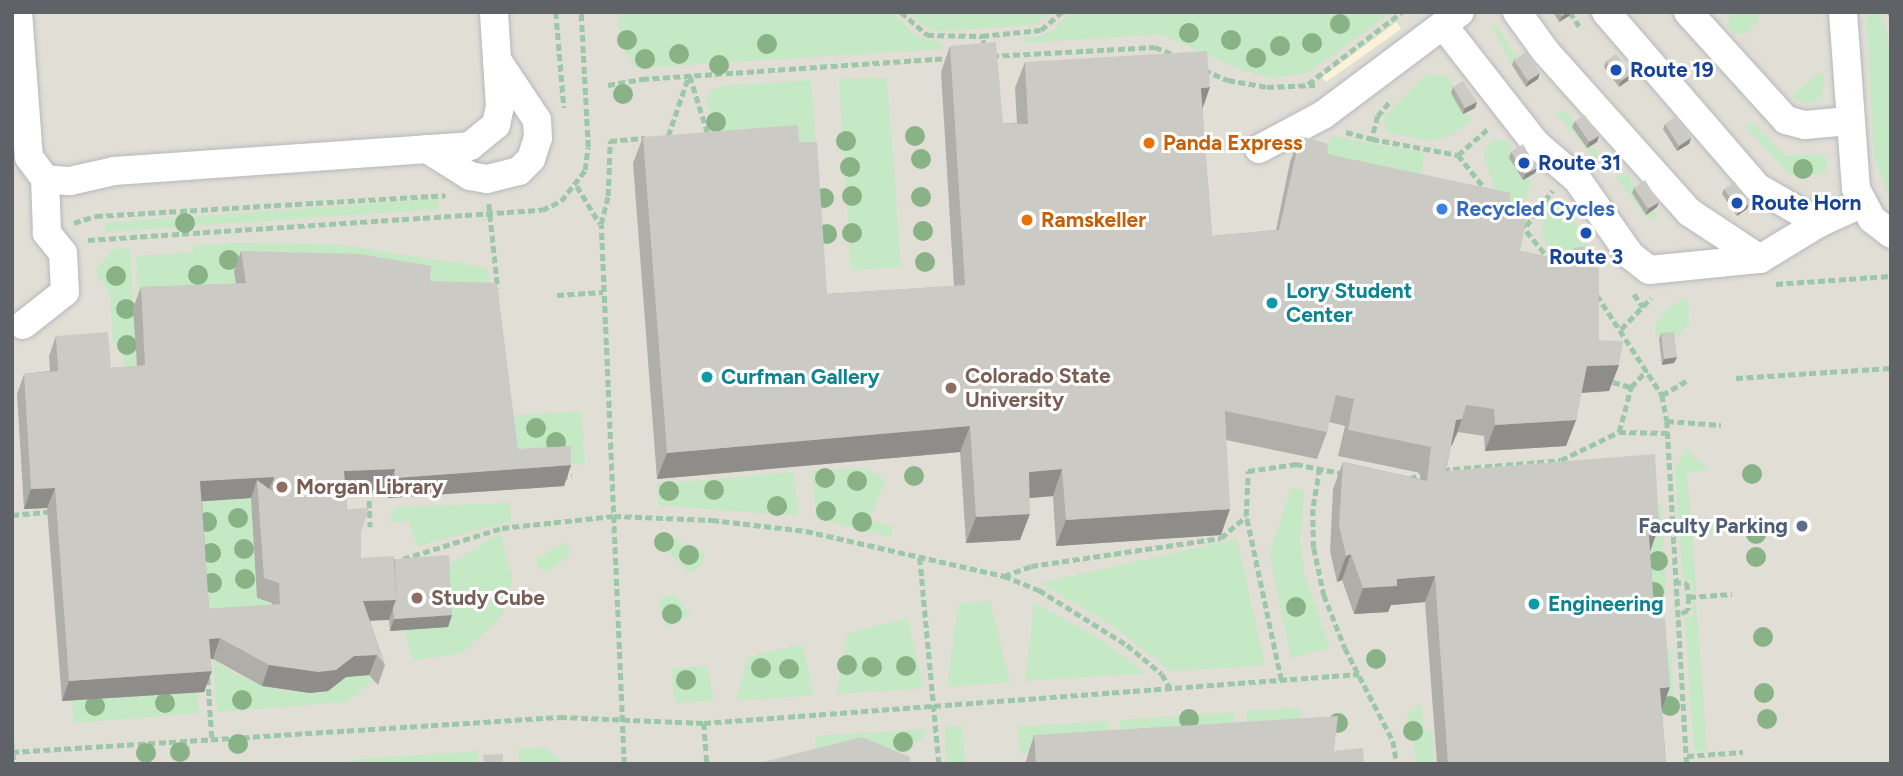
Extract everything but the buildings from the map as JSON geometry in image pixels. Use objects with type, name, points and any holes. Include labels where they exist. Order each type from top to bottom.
[{"type":"lane","points":[[18,12],[29,158],[45,178],[47,233],[63,253],[65,292],[23,325]]},
{"type":"lane","points":[[45,178],[70,181],[114,171],[470,146],[496,125],[500,106],[494,12]]},
{"type":"lane","points":[[1517,12],[1546,52],[1689,212],[1760,259]]},
{"type":"lane","points":[[1606,12],[1756,187],[1819,223]]},
{"type":"lane","points":[[1688,12],[1786,120],[1805,125],[1849,121]]},
{"type":"lane","points":[[1843,12],[1849,121],[1861,204],[1891,234]]},
{"type":"lane","points":[[1259,149],[1306,126],[1452,19],[1536,144],[1577,179],[1602,221],[1640,266],[1659,270],[1760,259],[1819,223],[1861,204]]},
{"type":"lane","points":[[427,149],[470,176],[487,179],[519,171],[531,159],[538,138],[530,103],[497,60]]},
{"type":"path","points":[[47,233],[101,242],[542,210],[577,186],[588,147],[581,12]]},
{"type":"path","points":[[901,12],[927,35],[982,36],[1041,30],[1062,12]]},
{"type":"path","points":[[1191,63],[1237,82],[1275,88],[1308,84],[1317,73],[1402,12]]},
{"type":"path","points":[[982,36],[985,56],[1155,47],[1179,57]]},
{"type":"path","points":[[608,85],[689,75],[961,58]]},
{"type":"path","points":[[689,75],[709,146]]},
{"type":"path","points":[[624,764],[601,225],[608,196],[610,141],[671,136],[689,75]]},
{"type":"path","points":[[1372,139],[1378,116]]},
{"type":"path","points":[[1458,155],[1486,129]]},
{"type":"path","points":[[1350,133],[1458,155],[1496,202]]},
{"type":"path","points":[[487,179],[498,295]]},
{"type":"path","points":[[577,186],[601,225]]},
{"type":"path","points":[[1526,226],[1549,194]]},
{"type":"path","points":[[1515,219],[1526,226],[1542,254],[1553,261]]},
{"type":"path","points":[[557,295],[603,292]]},
{"type":"path","points":[[1594,292],[1662,395],[1669,433],[1674,582],[1687,764]]},
{"type":"path","points":[[1736,378],[1891,368]]},
{"type":"path","points":[[1619,432],[1631,387],[1647,370]]},
{"type":"path","points":[[1662,395],[1686,381]]},
{"type":"path","points":[[1613,382],[1631,387]]},
{"type":"path","points":[[1667,421],[1721,425]]},
{"type":"path","points":[[1442,470],[1561,460],[1619,432],[1669,433]]},
{"type":"path","points":[[1281,680],[1247,516],[1248,471],[1296,464],[1358,477]]},
{"type":"path","points":[[1320,468],[1313,509],[1314,548],[1324,594],[1359,674],[1393,741],[1397,764]]},
{"type":"path","points":[[1405,482],[1421,474]]},
{"type":"path","points":[[549,478],[572,477]]},
{"type":"path","points":[[337,492],[382,489]]},
{"type":"path","points":[[369,490],[370,527]]},
{"type":"path","points":[[12,515],[47,512]]},
{"type":"path","points":[[389,564],[502,528],[614,516],[712,520],[806,531],[1004,576],[1039,590],[1127,645],[1162,674],[1170,688]]},
{"type":"path","points":[[1004,576],[1031,566],[1221,538],[1247,516]]},
{"type":"path","points":[[920,558],[939,764]]},
{"type":"path","points":[[1674,582],[1687,583],[1689,597],[1688,611],[1677,615]]},
{"type":"path","points":[[1689,597],[1732,594]]},
{"type":"path","points":[[208,673],[212,739]]},
{"type":"path","points":[[13,752],[559,717],[704,723],[1359,674]]},
{"type":"path","points":[[704,723],[707,764]]},
{"type":"path","points":[[12,742],[14,764]]},
{"type":"path","points":[[1686,756],[1743,752]]},
{"type":"shaded area","name":"Colorado State University","points":[[12,12],[1891,12],[1891,764],[12,764]]},
{"type":"green space","points":[[618,12],[892,12],[916,36],[942,43],[943,49],[636,68],[620,44]]},
{"type":"green space","points":[[907,12],[1054,12],[1032,25],[940,31],[928,29]]},
{"type":"green space","points":[[1069,12],[1392,12],[1309,72],[1274,78],[1244,71],[1161,34],[1024,43],[1025,38],[1042,36],[1056,28]]},
{"type":"green space","points":[[1731,12],[1756,12],[1761,18],[1744,35],[1733,33],[1727,26]]},
{"type":"green space","points":[[1866,12],[1881,12],[1891,53],[1891,202],[1874,157]]},
{"type":"green space","points":[[1490,23],[1497,26],[1519,61],[1512,65]]},
{"type":"green space","points":[[1819,73],[1824,75],[1822,98],[1807,104],[1790,97]]},
{"type":"green space","points":[[1427,74],[1448,76],[1456,90],[1451,93],[1472,120],[1450,136],[1430,141],[1386,132],[1384,118]]},
{"type":"green space","points":[[887,78],[901,267],[851,270],[839,79]]},
{"type":"green space","points":[[811,80],[816,158],[718,143],[706,102],[710,91],[722,86]]},
{"type":"green space","points":[[1567,110],[1587,148],[1593,145],[1599,155],[1595,158],[1555,113]]},
{"type":"green space","points":[[1752,123],[1786,156],[1820,154],[1827,158],[1826,173],[1790,175],[1745,126]]},
{"type":"green space","points":[[1331,136],[1424,153],[1422,172],[1418,176],[1319,170]]},
{"type":"green space","points":[[1492,140],[1508,141],[1514,154],[1509,158],[1522,180],[1528,177],[1531,182],[1523,205],[1515,210],[1503,206],[1485,163],[1484,152]]},
{"type":"green space","points":[[1628,174],[1637,190],[1632,194],[1646,214],[1654,209],[1657,220],[1644,215],[1615,176]]},
{"type":"green space","points":[[438,199],[439,209],[105,232],[104,223]]},
{"type":"green space","points":[[1551,208],[1568,210],[1589,246],[1588,251],[1562,257],[1548,247],[1541,234],[1543,218]]},
{"type":"green space","points":[[336,244],[488,268],[490,304],[138,307],[136,256],[194,252],[193,245]]},
{"type":"green space","points":[[130,248],[137,367],[124,368],[122,346],[113,343],[110,294],[95,272],[112,249]]},
{"type":"green space","points":[[1688,297],[1689,322],[1680,335],[1655,337],[1656,323],[1667,308]]},
{"type":"green space","points":[[581,411],[585,464],[518,469],[515,415]]},
{"type":"green space","points":[[1686,448],[1709,470],[1687,473],[1691,521],[1713,520],[1714,531],[1692,534],[1696,592],[1692,592],[1691,580],[1683,579],[1675,468]]},
{"type":"green space","points":[[866,468],[886,480],[869,520],[893,526],[891,537],[816,519],[812,471]]},
{"type":"green space","points":[[794,472],[798,516],[658,505],[657,484]]},
{"type":"green space","points":[[1291,488],[1304,490],[1300,543],[1304,573],[1330,648],[1291,658],[1269,554]]},
{"type":"green space","points":[[266,497],[257,598],[272,603],[273,625],[202,629],[193,502]]},
{"type":"green space","points":[[510,503],[511,521],[417,546],[409,521],[388,522],[396,507]]},
{"type":"green space","points":[[1661,505],[1666,594],[1661,594],[1662,605],[1643,607],[1647,506]]},
{"type":"green space","points":[[500,533],[512,576],[510,597],[499,620],[461,653],[413,661],[404,630],[448,627],[445,567]]},
{"type":"green space","points":[[663,534],[705,554],[700,566],[690,573],[658,543]]},
{"type":"green space","points":[[1237,539],[1265,665],[1171,671],[1115,627],[1041,583]]},
{"type":"green space","points":[[565,542],[572,552],[546,574],[534,560]]},
{"type":"green space","points":[[674,593],[690,615],[668,628],[657,601]]},
{"type":"green space","points":[[990,601],[1010,682],[947,687],[958,604]]},
{"type":"green space","points":[[1034,602],[1099,639],[1146,673],[1025,681]]},
{"type":"green space","points":[[1692,602],[1696,602],[1707,750],[1694,751],[1685,618],[1693,617]]},
{"type":"green space","points":[[907,618],[924,688],[836,694],[847,633]]},
{"type":"green space","points":[[802,644],[814,695],[736,701],[748,657]]},
{"type":"green space","points":[[1671,650],[1675,713],[1660,714],[1656,651]]},
{"type":"green space","points":[[213,659],[235,674],[280,691],[328,691],[346,677],[369,675],[372,681],[347,702],[217,712]]},
{"type":"green space","points":[[707,666],[714,700],[675,703],[672,668]]},
{"type":"green space","points":[[197,692],[199,713],[73,723],[72,700]]},
{"type":"green space","points":[[1421,704],[1424,730],[1432,731],[1434,764],[1417,764],[1407,715]]},
{"type":"green space","points":[[1300,708],[1302,731],[1248,736],[1246,711]]},
{"type":"green space","points":[[1234,712],[1235,730],[1120,747],[1120,720]]},
{"type":"green space","points":[[1108,721],[1110,748],[1020,754],[1018,727]]},
{"type":"green space","points":[[962,726],[965,764],[947,764],[945,727]]},
{"type":"green space","points":[[927,729],[924,738],[889,758],[817,763],[815,736]]},
{"type":"green space","points":[[544,747],[565,764],[519,764],[518,749]]},
{"type":"green space","points":[[477,751],[478,764],[351,764],[351,760]]},
{"type":"sand","points":[[1397,22],[1401,29],[1326,82],[1322,77]]},
{"type":"place","name":"Route 19","points":[[1616,70]]},
{"type":"place","name":"Panda Express","points":[[1149,143]]},
{"type":"place","name":"Route 31","points":[[1524,163]]},
{"type":"place","name":"Route Horn","points":[[1737,203]]},
{"type":"place","name":"Recycled Cycles","points":[[1442,209]]},
{"type":"place","name":"Ramskeller","points":[[1027,220]]},
{"type":"place","name":"Route 3","points":[[1586,233]]},
{"type":"place","name":"Lory Student Center","points":[[1272,303]]},
{"type":"place","name":"Curfman Gallery","points":[[707,377]]},
{"type":"place","name":"Colorado State University","points":[[951,388]]},
{"type":"place","name":"Morgan Library","points":[[282,487]]},
{"type":"place","name":"Faculty Parking","points":[[1802,526]]},
{"type":"place","name":"Study Cube","points":[[417,598]]},
{"type":"place","name":"Engineering","points":[[1534,604]]}]
